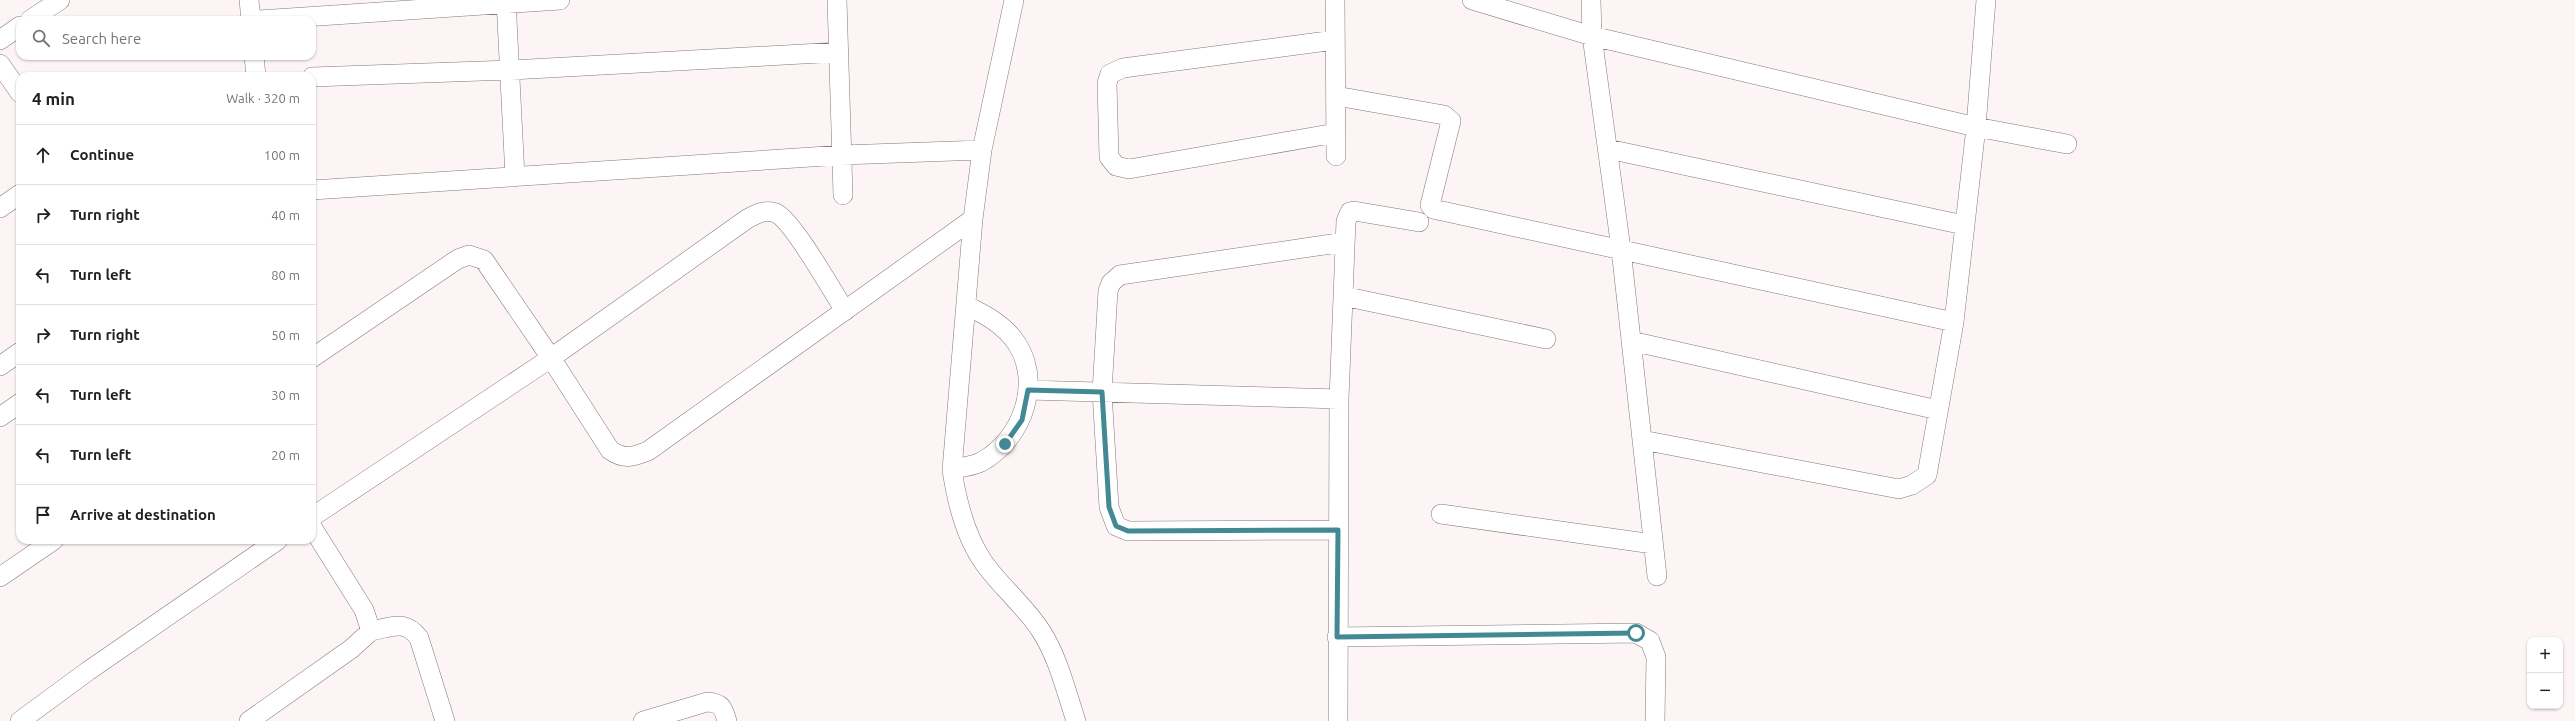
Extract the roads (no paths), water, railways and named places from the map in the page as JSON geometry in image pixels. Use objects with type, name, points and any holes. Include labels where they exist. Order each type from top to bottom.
[{"type":"street","points":[[36,16],[60,0]]},
{"type":"street","points":[[249,0],[251,16]]},
{"type":"street","points":[[314,16],[506,2],[560,0]]},
{"type":"street","points":[[836,0],[843,195]]},
{"type":"street","points":[[1014,0],[982,150],[973,220],[967,306],[952,470],[956,499],[966,527],[984,563],[1041,631],[1054,658],[1076,721]]},
{"type":"street","points":[[1335,0],[1336,156]]},
{"type":"street","points":[[1472,0],[1592,36],[1976,127],[2067,144]]},
{"type":"street","points":[[1591,0],[1592,36],[1621,249],[1657,576]]},
{"type":"street","points":[[1642,440],[1900,489],[1927,475],[1954,322],[1976,127],[1986,0]]},
{"type":"street","points":[[506,2],[511,70],[515,177]]},
{"type":"street","points":[[0,40],[16,29]]},
{"type":"street","points":[[1335,40],[1123,68],[1110,74],[1107,83],[1109,157],[1116,166],[1128,169],[1336,133]]},
{"type":"street","points":[[316,77],[511,70],[839,52]]},
{"type":"street","points":[[254,60],[256,72]]},
{"type":"street","points":[[0,64],[16,87]]},
{"type":"street","points":[[1336,96],[1444,115],[1451,121],[1430,205],[1433,209],[1954,322]]},
{"type":"street","points":[[1608,149],[1964,225]]},
{"type":"street","points":[[316,190],[842,155],[982,150]]},
{"type":"street","points":[[0,208],[16,197]]},
{"type":"street","points":[[1338,721],[1337,637],[1339,399],[1347,216],[1354,211],[1419,222]]},
{"type":"street","points":[[316,514],[551,358],[747,218],[761,212],[776,214],[794,232],[845,311]]},
{"type":"street","points":[[316,355],[458,259],[469,255],[484,260],[551,358],[610,450],[620,457],[635,457],[648,451],[973,220]]},
{"type":"street","points":[[1338,530],[1128,531],[1116,526],[1109,507],[1102,392],[1108,291],[1111,282],[1120,275],[1345,242]]},
{"type":"street","points":[[1343,296],[1546,339]]},
{"type":"street","points":[[952,470],[981,462],[1005,444],[1022,420],[1028,390],[1025,362],[1012,337],[992,318],[967,306]]},
{"type":"street","points":[[1631,341],[1938,410]]},
{"type":"street","points":[[0,366],[16,355]]},
{"type":"street","points":[[1028,390],[1339,399]]},
{"type":"street","points":[[0,417],[16,406]]},
{"type":"street","points":[[1441,514],[1654,544]]},
{"type":"street","points":[[316,533],[376,630]]},
{"type":"street","points":[[0,577],[48,544]]},
{"type":"street","points":[[20,721],[94,666],[272,544]]},
{"type":"street","points":[[249,721],[376,630],[405,625],[412,628],[419,638],[445,721]]},
{"type":"street","points":[[1337,637],[1636,633],[1650,641],[1656,657],[1655,721]]},
{"type":"street","points":[[643,721],[707,702],[717,702],[723,707],[727,721]]}]
